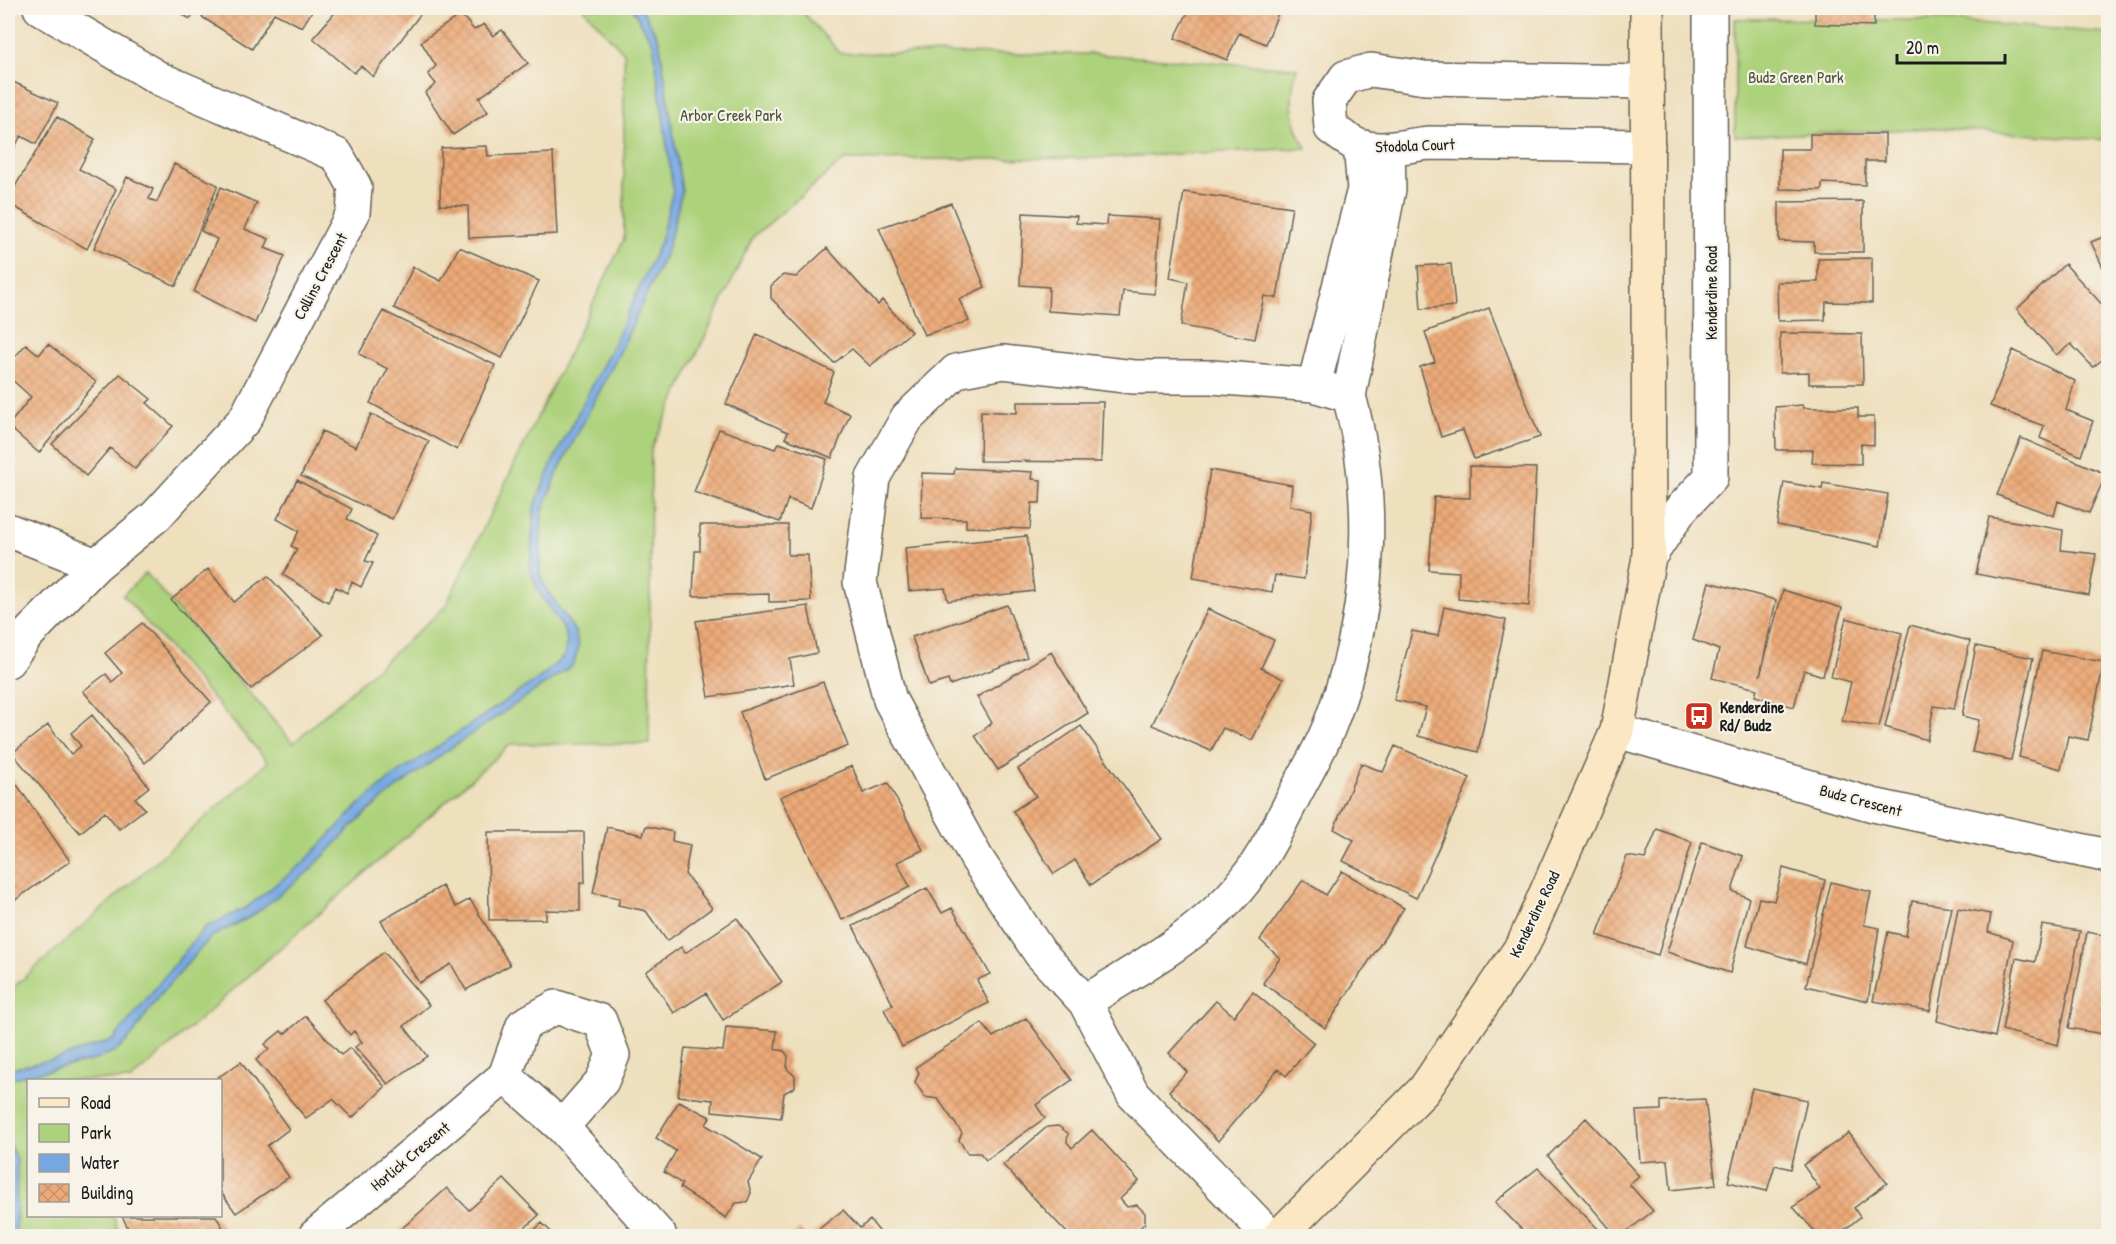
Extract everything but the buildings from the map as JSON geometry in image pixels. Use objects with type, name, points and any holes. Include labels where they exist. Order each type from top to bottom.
[{"type":"street","name":"Collins Crescent","points":[[8,661],[27,635],[96,565],[156,516],[245,419],[352,213],[355,187],[337,154],[160,79],[40,8]]},
{"type":"street","name":"Kenderdine Road","points":[[1279,1236],[1424,1090],[1524,943],[1617,731],[1649,557],[1647,8]]},
{"type":"street","name":"Kenderdine Road","points":[[1649,557],[1681,509],[1711,477],[1710,8]]},
{"type":"street","name":"Stodola Court","points":[[1647,82],[1425,78],[1371,70],[1346,77],[1329,101],[1331,128],[1374,148],[1431,142],[1648,146]]},
{"type":"street","points":[[1314,385],[1374,148]]},
{"type":"street","points":[[1085,1002],[1185,938],[1230,899],[1265,854],[1329,728],[1353,654],[1365,569],[1367,506],[1358,429],[1349,396],[1389,189],[1374,148]]},
{"type":"street","points":[[1270,1236],[1132,1094],[1085,1002],[1040,953],[977,859],[890,700],[860,582],[873,478],[907,418],[956,371],[1003,362],[1134,377],[1212,377],[1314,385],[1349,396]]},
{"type":"street","points":[[9,534],[96,565]]},
{"type":"street","name":"Budz Crescent","points":[[1617,731],[1873,805],[2108,852]]},
{"type":"street","points":[[562,1127],[602,1081],[613,1055],[600,1021],[556,1007],[523,1025],[506,1076],[562,1127],[660,1236]]},
{"type":"street","name":"Horlick Crescent","points":[[315,1236],[506,1076]]},
{"type":"green space","name":"Arbor Creek Park","points":[[583,8],[799,8],[840,53],[1093,54],[1297,68],[1292,90],[1292,109],[1306,148],[1099,158],[844,160],[753,237],[651,449],[649,744],[511,744],[132,1079],[27,1079],[27,1217],[114,1217],[119,1236],[8,1236],[8,992],[268,762],[123,595],[146,573],[293,743],[445,607],[624,239],[624,53]]},
{"type":"green space","name":"Budz Green Park","points":[[1735,19],[1940,20],[2108,33],[2108,140],[1937,128],[1735,137]]},
{"type":"water","points":[[632,8],[641,8],[659,39],[682,191],[668,248],[620,352],[559,470],[542,513],[540,575],[546,589],[575,631],[579,646],[573,665],[398,787],[364,815],[308,872],[252,916],[211,937],[158,997],[134,1033],[118,1050],[95,1060],[13,1078],[8,1084],[10,1069],[59,1058],[113,1040],[204,928],[247,907],[303,863],[358,806],[391,778],[542,676],[564,656],[567,641],[564,630],[538,591],[530,570],[534,508],[551,465],[614,343],[660,242],[673,190],[653,44]]},
{"type":"water","points":[[8,1143],[17,1159],[16,1236],[8,1236]]},
{"type":"place","name":"Kenderdine Rd/ Budz","points":[[1699,716]]}]
